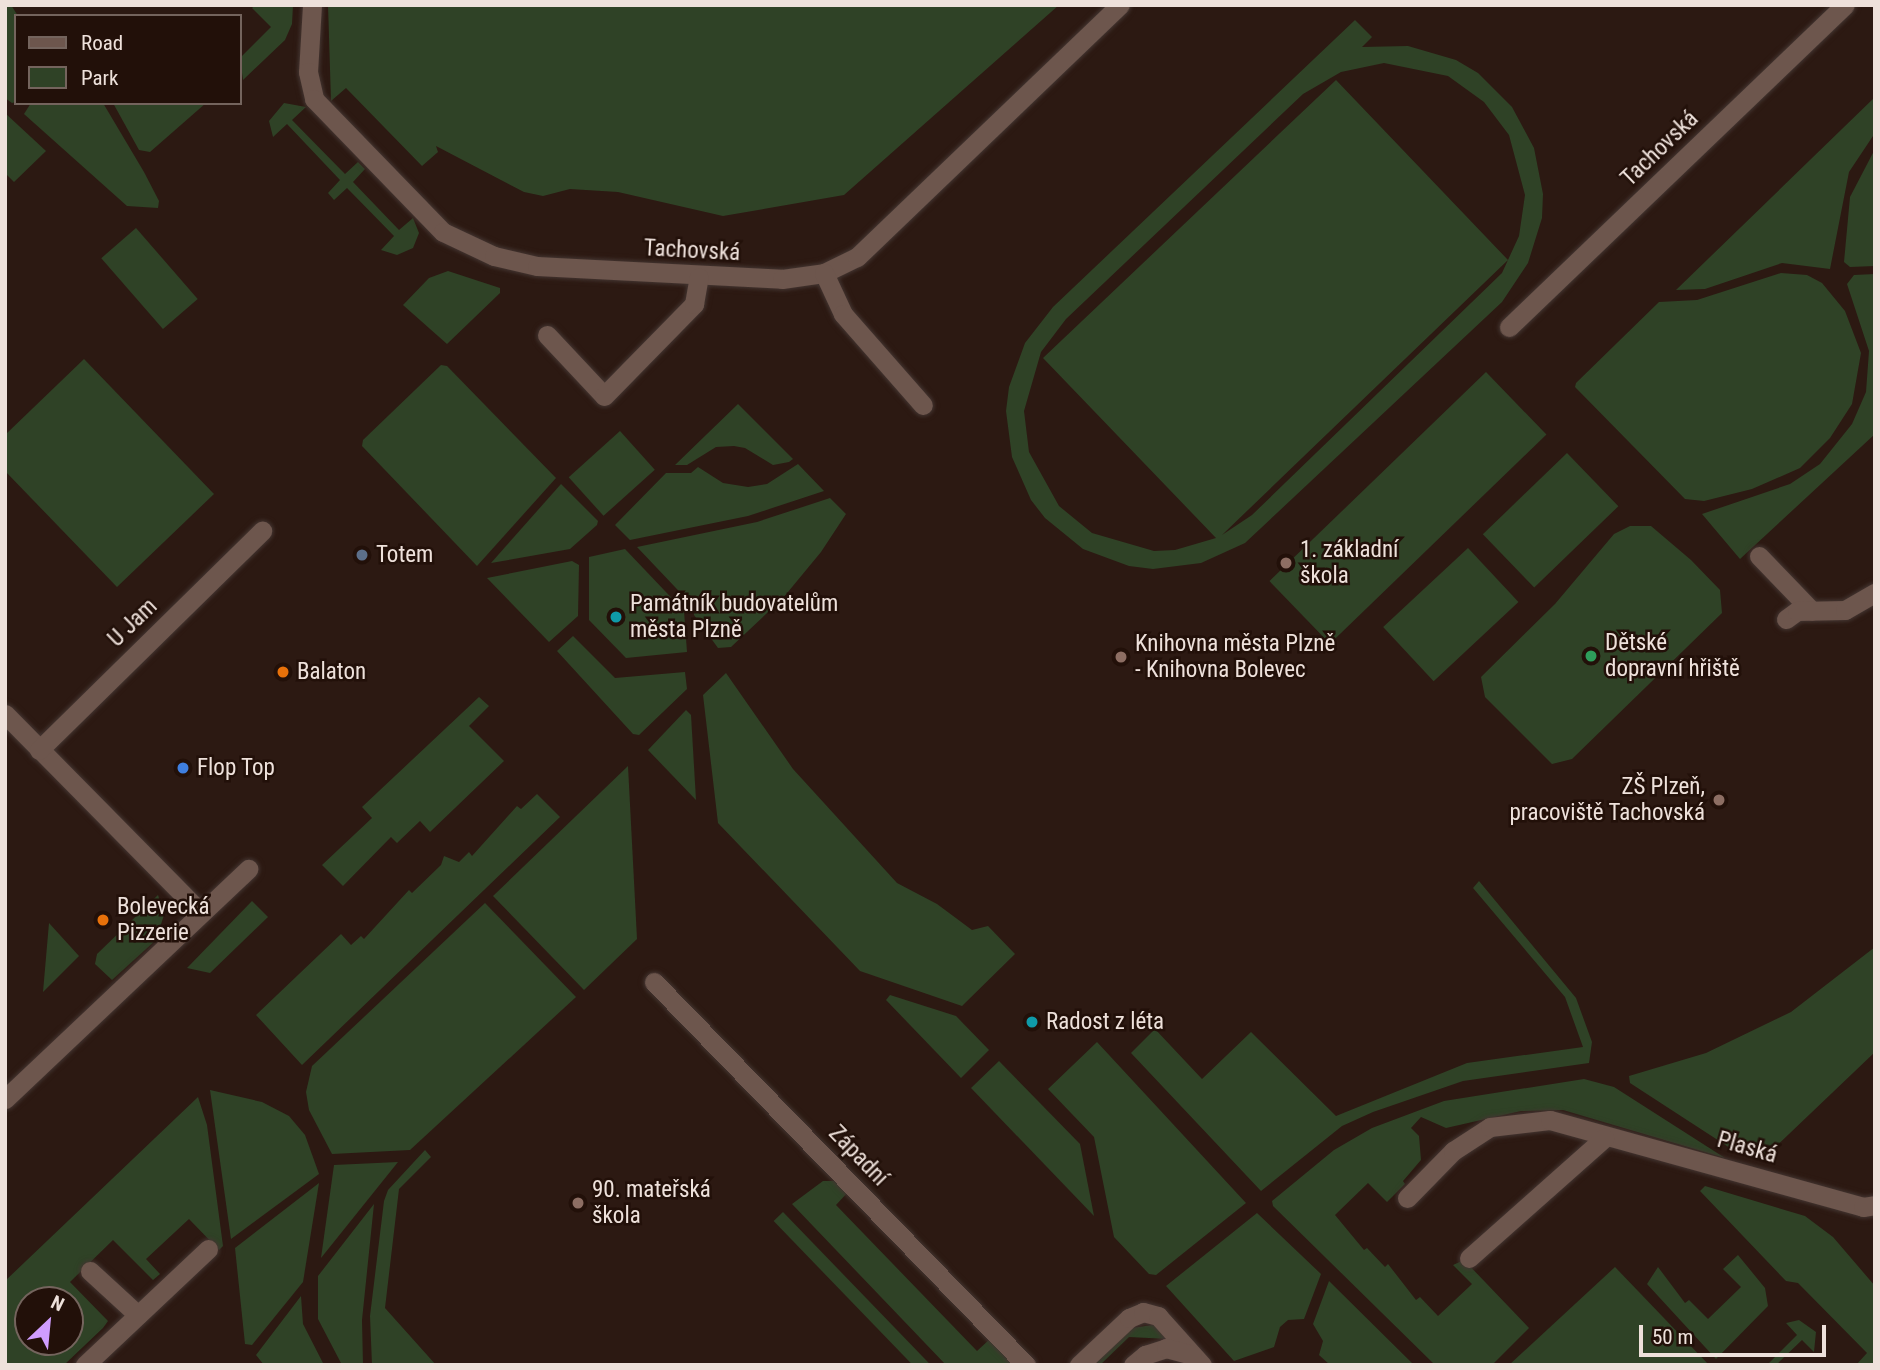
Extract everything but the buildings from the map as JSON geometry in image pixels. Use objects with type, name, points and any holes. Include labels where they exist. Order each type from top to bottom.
[{"type":"street","name":"Tachovská","points":[[312,5],[308,72],[314,99],[443,232],[517,262],[699,277],[782,279],[824,273],[857,257],[1120,5]]},
{"type":"street","name":"Tachovská","points":[[1509,327],[1845,5]]},
{"type":"street","points":[[824,273],[843,314],[923,405]]},
{"type":"street","points":[[547,335],[604,396],[694,303],[699,277]]},
{"type":"street","name":"U Jam","points":[[39,750],[262,531]]},
{"type":"street","points":[[1759,556],[1812,611]]},
{"type":"street","points":[[1786,619],[1797,611],[1845,610],[1875,593]]},
{"type":"street","points":[[5,714],[201,913]]},
{"type":"street","points":[[5,1099],[248,869]]},
{"type":"street","name":"Západní","points":[[654,982],[1027,1365]]},
{"type":"street","name":"Plaská","points":[[1407,1198],[1452,1151],[1490,1127],[1550,1121],[1863,1207],[1875,1205]]},
{"type":"street","points":[[1469,1258],[1604,1138]]},
{"type":"street","points":[[85,1365],[208,1249]]},
{"type":"street","points":[[90,1271],[138,1315]]},
{"type":"street","points":[[1079,1365],[1129,1318],[1143,1312],[1158,1316],[1199,1361]]},
{"type":"street","points":[[1133,1365],[1144,1355],[1166,1348],[1199,1361]]},
{"type":"green space","points":[[5,5],[11,5],[17,14],[14,14],[14,102],[5,98]]},
{"type":"green space","points":[[255,5],[293,5],[292,24],[285,40],[243,80],[242,56],[271,27],[252,8]]},
{"type":"green space","points":[[328,5],[1059,5],[844,195],[723,216],[618,192],[570,189],[543,196],[524,192],[436,146],[438,152],[422,166],[346,88],[331,101]]},
{"type":"green space","points":[[1355,20],[1372,37],[1362,47],[1408,46],[1456,60],[1478,73],[1512,107],[1534,148],[1543,194],[1542,218],[1528,263],[1502,302],[1245,543],[1201,563],[1153,569],[1129,566],[1083,549],[1045,518],[1031,500],[1012,457],[1006,411],[1009,387],[1025,343],[1053,307]],"holes":[[[1384,63],[1448,76],[1484,102],[1509,135],[1525,195],[1519,236],[1508,260],[1336,80],[1043,358],[1216,538],[1175,550],[1154,551],[1092,533],[1059,506],[1029,452],[1024,411],[1041,352],[1066,319],[1303,94],[1341,72]],[[1508,260],[1502,273],[1252,515],[1222,535]]]},
{"type":"green space","points":[[1875,97],[1875,133],[1849,172],[1830,269],[1782,263],[1705,289],[1676,290]]},
{"type":"green space","points":[[284,103],[306,107],[292,120],[345,174],[358,162],[365,169],[353,182],[399,230],[413,218],[419,233],[413,248],[397,255],[381,250],[394,236],[347,188],[334,200],[328,193],[340,180],[287,124],[273,137],[269,121]]},
{"type":"green space","points":[[30,105],[104,105],[144,172],[159,201],[158,208],[127,206],[24,114]]},
{"type":"green space","points":[[114,105],[204,105],[150,152],[139,150]]},
{"type":"green space","points":[[5,113],[46,151],[14,182],[5,173]]},
{"type":"green space","points":[[1875,149],[1875,266],[1850,267],[1844,262],[1850,197]]},
{"type":"green space","points":[[136,228],[198,299],[163,329],[101,258]]},
{"type":"green space","points":[[448,271],[500,288],[500,293],[447,344],[403,305],[429,278]]},
{"type":"green space","points":[[1781,273],[1807,275],[1822,283],[1845,311],[1861,353],[1852,404],[1830,438],[1800,468],[1752,489],[1704,501],[1685,499],[1575,387],[1576,383],[1659,302],[1697,300]]},
{"type":"green space","points":[[1875,274],[1875,434],[1740,559],[1702,514],[1790,484],[1820,464],[1852,424],[1866,392],[1869,351],[1847,284],[1854,275]]},
{"type":"green space","points":[[84,359],[214,494],[117,587],[5,471],[5,435]]},
{"type":"green space","points":[[441,365],[447,366],[556,478],[477,566],[362,446],[363,440]]},
{"type":"green space","points":[[1486,372],[1546,435],[1330,644],[1269,581]]},
{"type":"green space","points":[[738,404],[793,459],[773,465],[745,448],[734,446],[716,447],[687,465],[675,465]]},
{"type":"green space","points":[[620,431],[655,470],[604,516],[569,477]]},
{"type":"green space","points":[[1567,453],[1618,506],[1534,588],[1483,534]]},
{"type":"green space","points":[[798,464],[824,491],[748,516],[630,540],[615,525],[666,473],[691,473],[698,467],[723,483],[748,487],[767,484]]},
{"type":"green space","points":[[561,484],[598,521],[597,525],[570,549],[491,563]]},
{"type":"green space","points":[[830,498],[846,514],[821,552],[783,598],[731,647],[718,648],[694,615],[693,606],[637,547],[757,522]]},
{"type":"green space","name":"Dětské dopravní hřiště","points":[[1630,526],[1651,526],[1691,560],[1720,590],[1722,613],[1572,759],[1552,764],[1485,697],[1481,677],[1555,604],[1614,534]]},
{"type":"green space","points":[[1468,548],[1518,602],[1434,681],[1383,627]]},
{"type":"green space","points":[[625,549],[684,611],[687,652],[626,658],[589,620],[589,557]]},
{"type":"green space","points":[[572,561],[579,565],[578,616],[549,642],[487,578]]},
{"type":"green space","points":[[573,636],[615,678],[685,672],[687,689],[639,735],[633,734],[557,651]]},
{"type":"green space","points":[[726,673],[793,769],[897,883],[937,904],[972,930],[988,926],[1015,954],[962,1006],[860,971],[718,823],[703,695]]},
{"type":"green space","points":[[479,697],[489,706],[469,726],[504,761],[430,832],[420,821],[397,843],[391,837],[343,886],[322,865],[372,818],[362,807]]},
{"type":"green space","points":[[686,710],[691,715],[696,800],[648,750]]},
{"type":"green space","points":[[628,766],[637,939],[584,990],[493,896]]},
{"type":"green space","points":[[537,794],[560,817],[302,1065],[256,1015],[341,934],[351,945],[361,936],[364,939],[409,890],[412,893],[441,865],[444,856],[459,862],[469,852],[472,856],[517,806],[521,809]]},
{"type":"green space","points":[[1479,881],[1576,998],[1592,1042],[1589,1063],[1463,1081],[1373,1112],[1342,1126],[1261,1191],[1131,1053],[1155,1029],[1202,1079],[1251,1032],[1336,1116],[1467,1063],[1583,1047],[1565,997],[1473,888]]},
{"type":"green space","points":[[158,895],[164,915],[156,940],[112,980],[95,964],[97,954]]},
{"type":"green space","points":[[252,901],[268,917],[210,973],[187,968]]},
{"type":"green space","points":[[485,903],[576,997],[410,1150],[332,1154],[309,1110],[306,1092],[312,1066]]},
{"type":"green space","points":[[49,923],[79,956],[43,992]]},
{"type":"green space","points":[[1875,947],[1875,1052],[1766,1156],[1730,1148],[1630,1083],[1629,1076],[1706,1053],[1791,1012]]},
{"type":"green space","points":[[890,995],[956,1016],[989,1050],[961,1078],[886,1000]]},
{"type":"green space","points":[[1097,1042],[1246,1203],[1156,1275],[1149,1274],[1114,1237],[1094,1137],[1048,1089]]},
{"type":"green space","points":[[999,1061],[1080,1144],[1094,1216],[971,1088]]},
{"type":"green space","points":[[1584,1079],[1614,1087],[1725,1158],[1563,1110],[1521,1111],[1446,1128],[1421,1117],[1411,1128],[1419,1136],[1421,1160],[1403,1181],[1405,1184],[1387,1202],[1368,1183],[1335,1215],[1364,1250],[1367,1248],[1385,1267],[1388,1264],[1416,1300],[1420,1297],[1438,1316],[1472,1284],[1453,1265],[1464,1260],[1529,1328],[1492,1365],[1435,1365],[1273,1206],[1272,1201],[1334,1150],[1372,1128],[1444,1101]]},
{"type":"green space","points":[[210,1090],[262,1102],[289,1116],[305,1135],[319,1174],[231,1239]]},
{"type":"green space","points":[[198,1097],[207,1125],[223,1246],[219,1250],[189,1219],[146,1259],[160,1274],[153,1280],[113,1240],[70,1282],[74,1286],[14,1286],[14,1356],[73,1356],[64,1365],[5,1365],[5,1281]]},
{"type":"green space","points":[[425,1150],[431,1157],[399,1189],[385,1308],[436,1365],[372,1365],[370,1316],[384,1201],[388,1190]]},
{"type":"green space","points":[[398,1162],[321,1258],[334,1165]]},
{"type":"green space","points":[[823,1181],[834,1181],[849,1191],[836,1205],[977,1351],[991,1338],[1016,1365],[946,1365],[792,1204]]},
{"type":"green space","points":[[319,1183],[303,1282],[252,1345],[245,1344],[235,1248]]},
{"type":"green space","points":[[1705,1186],[1805,1216],[1833,1237],[1875,1286],[1875,1365],[1856,1365],[1867,1353],[1798,1283],[1786,1281],[1700,1191]]},
{"type":"green space","points":[[374,1204],[362,1320],[363,1365],[342,1365],[318,1319],[318,1276]]},
{"type":"green space","points":[[783,1212],[931,1365],[913,1365],[774,1221]]},
{"type":"green space","points":[[1257,1213],[1321,1274],[1304,1319],[1288,1320],[1280,1327],[1274,1347],[1234,1361],[1166,1286]]},
{"type":"green space","points":[[1738,1255],[1765,1288],[1768,1306],[1716,1359],[1647,1284],[1658,1267],[1685,1303],[1689,1300],[1708,1319],[1741,1287],[1723,1269]]},
{"type":"green space","points":[[1615,1267],[1709,1365],[1509,1365]]},
{"type":"green space","points":[[1329,1281],[1414,1365],[1330,1365],[1319,1355],[1323,1341],[1313,1324]]},
{"type":"green space","points":[[84,1296],[108,1321],[84,1346]]},
{"type":"green space","points":[[301,1296],[303,1324],[324,1365],[264,1365],[256,1355]]},
{"type":"green space","points":[[1799,1320],[1816,1332],[1814,1352],[1802,1340],[1776,1365],[1767,1365],[1797,1335],[1786,1323]]},
{"type":"green space","points":[[1153,1325],[1163,1328],[1168,1339],[1129,1337],[1100,1365],[1089,1365],[1131,1328]]},
{"type":"place","name":"Totem","points":[[362,555]]},
{"type":"place","name":"1. základní škola","points":[[1286,563]]},
{"type":"place","name":"Památník budovatelům města Plzně","points":[[616,617]]},
{"type":"place","name":"Dětské dopravní hřiště","points":[[1591,656]]},
{"type":"place","name":"Knihovna města Plzně - Knihovna Bolevec","points":[[1121,657]]},
{"type":"place","name":"Balaton","points":[[283,672]]},
{"type":"place","name":"Flop Top","points":[[183,768]]},
{"type":"place","name":"ZŠ Plzeň, pracoviště Tachovská","points":[[1719,800]]},
{"type":"place","name":"Bolevecká Pizzerie","points":[[103,920]]},
{"type":"place","name":"Radost z léta","points":[[1032,1022]]},
{"type":"place","name":"90. mateřská škola","points":[[578,1203]]}]
